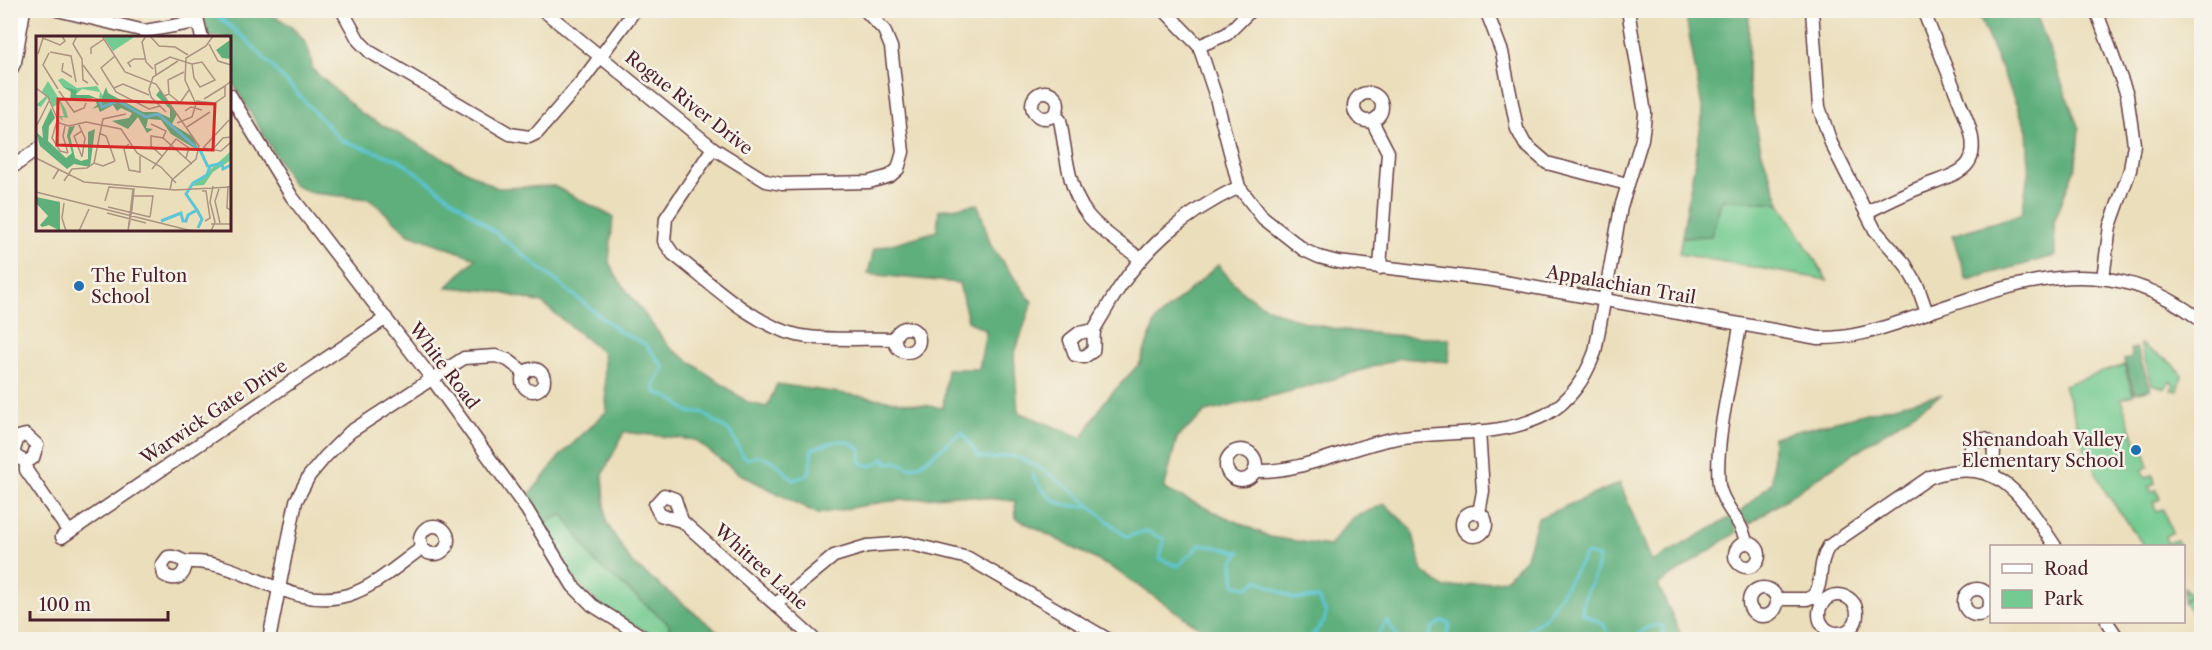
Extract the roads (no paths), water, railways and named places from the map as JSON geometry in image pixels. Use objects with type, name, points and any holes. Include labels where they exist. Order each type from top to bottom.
[{"type":"street","points":[[10,72],[15,62],[24,10]]},
{"type":"street","points":[[57,10],[145,34],[196,16],[201,36]]},
{"type":"street","points":[[342,10],[359,41],[370,52],[510,134],[529,137],[537,133],[582,81],[635,10]]},
{"type":"street","name":"Rogue River Drive","points":[[543,10],[713,148],[766,181],[782,184],[869,182],[890,176],[898,168],[903,152],[891,47],[884,30],[865,10]]},
{"type":"street","name":"Appalachian Trail","points":[[1164,10],[1199,46],[1215,94],[1239,188],[1263,218],[1304,250],[1319,257],[1380,268],[1493,280],[1740,326],[1818,338],[1860,335],[2026,280],[2068,276],[2103,278],[2157,294],[2202,321]]},
{"type":"street","points":[[1199,46],[1227,34],[1251,10]]},
{"type":"street","points":[[1486,10],[1502,52],[1516,129],[1524,144],[1547,163],[1627,184]]},
{"type":"street","points":[[1254,471],[1298,467],[1355,448],[1397,438],[1479,431],[1525,423],[1548,413],[1578,388],[1595,352],[1627,184],[1642,138],[1645,113],[1628,10]]},
{"type":"street","points":[[1812,10],[1819,107],[1831,143],[1875,230],[1905,264],[1918,287],[1927,313]]},
{"type":"street","points":[[1867,212],[1917,188],[1959,173],[1974,151],[1968,123],[1923,10]]},
{"type":"street","points":[[2096,10],[2127,95],[2134,144],[2130,170],[2110,226],[2103,278]]},
{"type":"street","name":"White Road","points":[[231,97],[292,197],[433,380],[528,510],[573,586],[592,605],[648,639]]},
{"type":"street","points":[[1054,114],[1060,120],[1070,174],[1081,205],[1088,215],[1140,260]]},
{"type":"street","points":[[1372,121],[1388,152],[1380,268]]},
{"type":"street","points":[[713,148],[666,218],[664,241],[673,254],[760,321],[781,330],[799,336],[895,339]]},
{"type":"street","points":[[10,169],[36,150]]},
{"type":"street","points":[[1094,330],[1124,280],[1140,260],[1186,216],[1206,203],[1239,188]]},
{"type":"street","name":"Warwick Gate Drive","points":[[26,462],[26,470],[65,535],[386,318]]},
{"type":"street","points":[[1740,326],[1718,460],[1719,487],[1741,524],[1746,543]]},
{"type":"street","points":[[269,639],[296,501],[309,476],[350,432],[433,380],[456,362],[474,355],[496,356],[508,360],[525,373]]},
{"type":"street","points":[[1479,431],[1483,491],[1479,513]]},
{"type":"street","points":[[1966,470],[1973,444],[1979,439],[1985,439],[1994,447],[1993,475]]},
{"type":"street","points":[[1777,599],[1818,600],[1820,562],[1829,546],[1930,477],[1946,471],[1966,470],[1993,475],[2011,486],[2025,501],[2054,545]]},
{"type":"street","name":"Whitree Lane","points":[[682,521],[815,639]]},
{"type":"street","points":[[776,604],[834,556],[867,546],[907,543],[968,558],[1109,639]]},
{"type":"street","points":[[186,562],[209,561],[280,591],[336,598],[351,594],[422,548]]},
{"type":"street","points":[[2108,623],[2119,639]]},
{"type":"waterway","points":[[210,10],[247,40],[341,140],[399,160],[467,210],[620,332],[645,344],[664,367],[654,386],[656,392],[673,400],[689,412],[702,412],[730,432],[743,456],[748,459],[767,458],[794,480],[809,474],[812,449],[843,441],[861,450],[860,461],[867,465],[873,465],[885,458],[886,463],[897,462],[910,468],[921,464],[962,432],[979,457],[995,459],[1008,456],[1025,460],[1063,484],[1127,537],[1146,531],[1164,539],[1160,559],[1178,566],[1201,544],[1240,552],[1233,562],[1235,585],[1249,587],[1258,580],[1294,599],[1318,598],[1326,613],[1324,622],[1312,635],[1332,640]]},
{"type":"waterway","points":[[1032,475],[1043,491],[1055,501],[1068,506],[1087,506]]},
{"type":"waterway","points":[[1495,640],[1525,633],[1547,616],[1586,554],[1599,557],[1582,613],[1604,625],[1611,640]]},
{"type":"waterway","points":[[1374,640],[1387,621],[1400,640]]},
{"type":"waterway","points":[[1428,640],[1432,628],[1443,621],[1450,624],[1445,640]]},
{"type":"waterway","points":[[1632,640],[1646,628],[1659,625],[1664,628],[1661,640]]},
{"type":"place","name":"The Fulton School","points":[[79,286]]},
{"type":"place","name":"Shenandoah Valley Elementary School","points":[[2136,450]]}]
